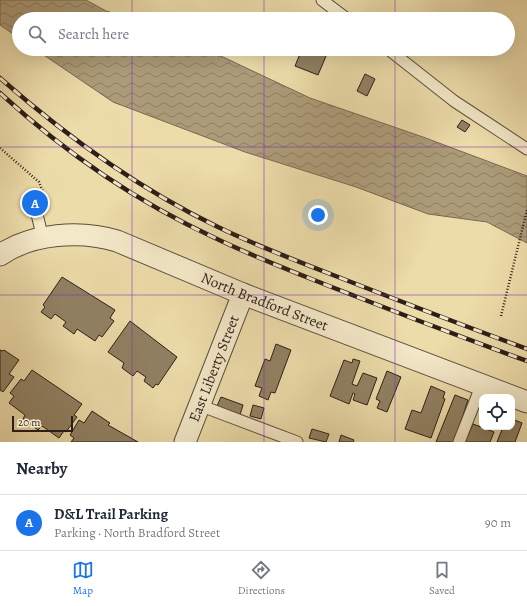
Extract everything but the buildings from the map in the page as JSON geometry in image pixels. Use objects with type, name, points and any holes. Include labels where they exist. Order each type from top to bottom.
[{"type":"street","name":"North Bradford Street","points":[[0,255],[7,251],[43,239],[80,235],[103,236],[243,294],[527,402]]},
{"type":"street","name":"East Liberty Street","points":[[185,442],[243,294]]},
{"type":"lane","points":[[322,0],[338,12]]},
{"type":"lane","points":[[397,56],[454,102],[527,149]]},
{"type":"lane","points":[[36,210],[43,239]]},
{"type":"lane","points":[[459,442],[482,384]]},
{"type":"lane","points":[[200,405],[297,442]]},
{"type":"path","points":[[0,148],[39,182],[46,200]]},
{"type":"path","points":[[501,316],[527,210]]},
{"type":"water","points":[[0,0],[86,0],[109,12],[12,12],[12,33],[0,25]]},
{"type":"water","points":[[45,56],[221,56],[310,98],[423,137],[527,176],[527,243],[487,222],[428,214],[356,187],[245,152],[113,102]]},
{"type":"railway","points":[[0,78],[77,141],[160,196],[189,212],[232,234],[275,252],[527,349]]},
{"type":"railway","points":[[0,93],[75,155],[129,192],[186,224],[229,245],[286,269],[403,315],[527,361]]},
{"type":"place","name":"D&L Trail Parking","points":[[35,203]]}]
